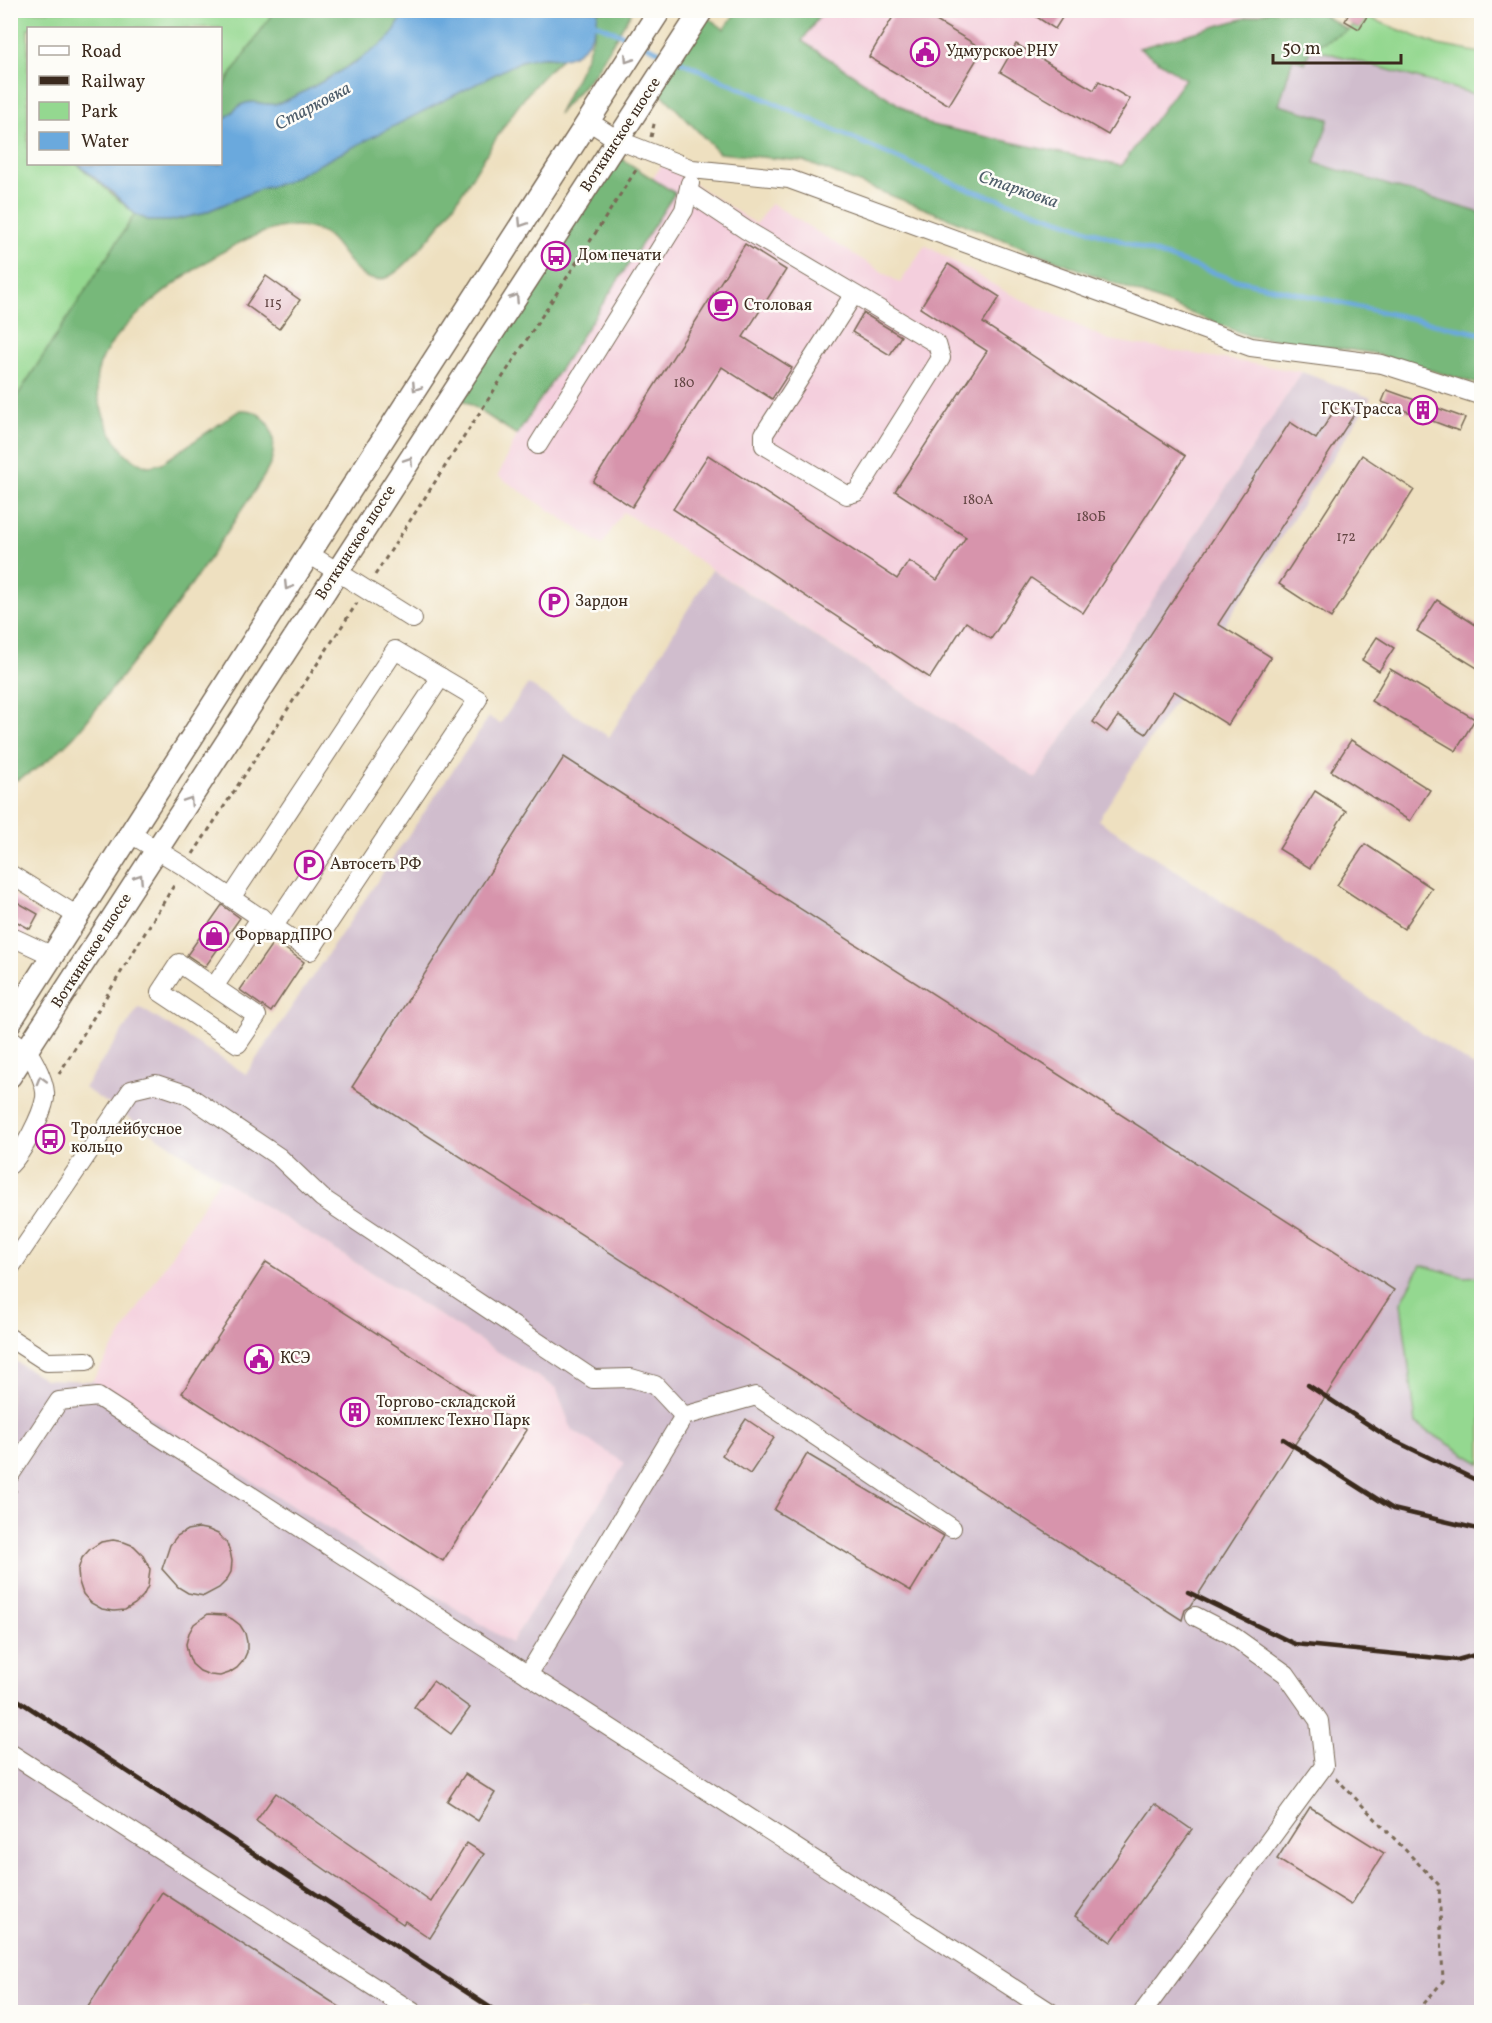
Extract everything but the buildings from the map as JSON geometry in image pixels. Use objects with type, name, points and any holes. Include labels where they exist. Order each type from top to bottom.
[{"type":"main road","name":"Воткинское шоссе","points":[[10,1022],[660,10]]},
{"type":"main road","name":"Воткинское шоссе","points":[[10,1076],[19,1045],[157,850],[702,10]]},
{"type":"lane","points":[[588,121],[618,140],[692,169],[789,179],[1251,347],[1382,364],[1482,396]]},
{"type":"lane","points":[[538,445],[684,210],[692,169]]},
{"type":"lane","points":[[689,192],[746,230],[854,294],[937,344],[941,358],[857,492],[847,495],[764,445],[764,434],[854,294]]},
{"type":"lane","points":[[309,554],[413,619]]},
{"type":"lane","points":[[131,834],[185,867],[231,898],[267,922],[310,951],[478,699],[395,650],[231,898]]},
{"type":"lane","points":[[214,987],[267,922],[441,677]]},
{"type":"lane","points":[[10,874],[79,916]]},
{"type":"lane","points":[[10,936],[53,956]]},
{"type":"lane","points":[[179,963],[214,987],[256,1016],[238,1044],[160,992],[179,963]]},
{"type":"lane","points":[[10,1165],[17,1158],[32,1131],[45,1096],[39,1072],[19,1045]]},
{"type":"lane","points":[[10,1268],[131,1090],[156,1084],[186,1094],[279,1157],[322,1198],[593,1379],[631,1378],[655,1385],[684,1416]]},
{"type":"lane","points":[[10,1338],[47,1362],[87,1361]]},
{"type":"lane","points":[[528,1675],[684,1416],[756,1395],[952,1528]]},
{"type":"lane","points":[[10,1475],[58,1401],[98,1397],[1050,2013]]},
{"type":"lane","points":[[1143,2013],[1324,1766],[1319,1721],[1286,1674],[1230,1634],[1195,1616]]},
{"type":"lane","points":[[10,1753],[412,2013]]},
{"type":"path","points":[[45,1096],[185,867],[648,151],[657,112]]},
{"type":"path","points":[[1324,1766],[1439,1885],[1443,1981],[1417,2013]]},
{"type":"shaded area","points":[[823,11],[1270,11],[1140,47],[1186,79],[1121,166],[928,124],[802,41]]},
{"type":"shaded area","points":[[1311,48],[1481,96],[1481,213],[1314,163],[1278,105],[1293,58]]},
{"type":"shaded area","points":[[663,164],[756,224],[771,203],[900,283],[925,245],[1008,293],[1109,340],[1302,372],[1036,778],[623,512],[602,545],[498,476],[517,435],[674,194],[652,179]]},
{"type":"shaded area","points":[[1302,372],[1371,398],[1098,820],[1481,1071],[1481,2012],[11,2012],[10,1358],[45,1379],[92,1381],[511,1643],[625,1463],[572,1430],[556,1388],[220,1178],[84,1088],[139,1007],[246,1074],[489,717],[500,724],[528,684],[609,737],[712,570],[1036,778]]},
{"type":"shaded area","points":[[11,893],[38,914],[11,959]]},
{"type":"shaded area","points":[[220,1178],[556,1388],[572,1430],[626,1463],[511,1643],[92,1381]]},
{"type":"green space","points":[[11,11],[274,11],[222,89],[222,27],[27,27],[27,165],[78,165],[135,214],[11,407]]},
{"type":"green space","points":[[274,11],[403,11],[388,39],[332,76],[284,101],[275,104],[251,102],[243,104],[222,120],[222,89]]},
{"type":"green space","points":[[597,11],[632,11],[596,71],[558,114],[593,38]]},
{"type":"green space","points":[[737,11],[823,11],[802,41],[928,124],[1121,166],[1185,79],[1139,48],[1270,11],[1317,11],[1348,30],[1311,48],[1305,63],[1293,58],[1279,105],[1329,119],[1315,163],[1481,213],[1481,385],[1372,353],[1249,336],[803,161],[719,153],[657,89],[707,17],[724,29]]},
{"type":"green space","points":[[1367,17],[1438,45],[1481,53],[1481,96],[1311,48],[1348,30],[1352,25],[1359,29]]},
{"type":"green space","points":[[535,57],[562,58],[522,100],[443,220],[425,243],[393,274],[378,280],[369,278],[354,268],[325,234],[305,227],[284,227],[259,234],[204,263],[153,301],[111,344],[98,369],[99,399],[103,414],[117,443],[137,463],[149,466],[162,463],[240,410],[258,414],[269,426],[273,443],[271,462],[265,475],[206,564],[160,628],[86,722],[70,740],[35,770],[11,782],[10,407],[135,214],[150,221],[170,221],[201,214],[260,189],[285,182],[478,82],[521,61]]},
{"type":"green space","points":[[617,156],[675,193],[517,435],[460,398]]},
{"type":"green space","points":[[1421,1265],[1464,1277],[1481,1276],[1481,1464],[1416,1424],[1401,1303]]},
{"type":"water","points":[[598,10],[592,35],[584,47],[571,56],[542,57],[521,61],[285,182],[260,189],[201,214],[170,221],[150,221],[135,214],[79,165],[222,165],[222,120],[243,104],[251,102],[275,104],[298,95],[366,55],[388,39],[403,11]]},
{"type":"waterway","name":"Старковка","points":[[590,21],[634,40]]},
{"type":"waterway","name":"Старковка","points":[[645,45],[667,55]]},
{"type":"waterway","name":"Старковка","points":[[675,59],[960,186],[1232,279],[1482,334]]},
{"type":"railway","points":[[1308,1385],[1389,1438],[1482,1483]]},
{"type":"railway","points":[[1283,1439],[1393,1509],[1482,1530]]},
{"type":"railway","points":[[1188,1592],[1295,1644],[1457,1660],[1482,1653]]},
{"type":"railway","points":[[10,1695],[497,2012]]},
{"type":"place","name":"Удмурское РНУ","points":[[925,52]]},
{"type":"place","name":"Дом печати","points":[[556,256]]},
{"type":"place","name":"Столовая","points":[[723,306]]},
{"type":"place","name":"ГСК Трасса","points":[[1423,410]]},
{"type":"place","name":"Зардон","points":[[554,602]]},
{"type":"place","name":"Автосеть РФ","points":[[309,865]]},
{"type":"place","name":"ФорвардПРО","points":[[214,936]]},
{"type":"place","name":"Троллейбусное кольцо","points":[[50,1139]]},
{"type":"place","name":"КСЭ","points":[[259,1359]]},
{"type":"place","name":"Торгово-складской комплекс Техно Парк","points":[[355,1412]]}]
